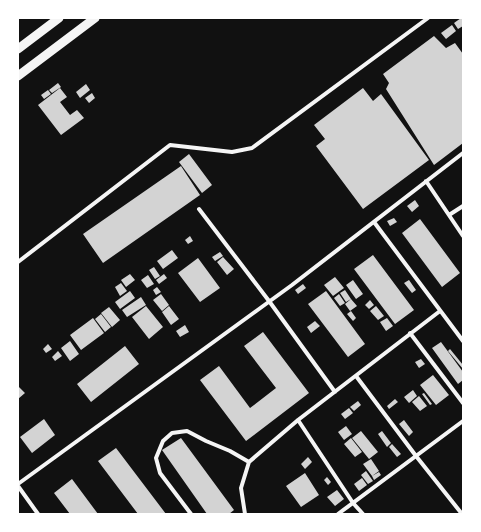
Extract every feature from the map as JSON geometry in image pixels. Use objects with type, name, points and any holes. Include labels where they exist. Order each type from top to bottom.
[{"type":"main road","points":[[18,49],[59,18]]},
{"type":"main road","points":[[18,76],[95,18]]},
{"type":"street","points":[[18,262],[170,145],[232,152],[252,148],[428,18]]},
{"type":"street","points":[[38,514],[18,485],[269,301],[463,153]]},
{"type":"street","points":[[426,181],[463,236]]},
{"type":"street","points":[[449,216],[463,206]]},
{"type":"street","points":[[199,209],[269,301],[335,392]]},
{"type":"street","points":[[374,222],[463,341]]},
{"type":"street","points":[[245,514],[241,488],[249,462],[298,420],[440,311]]},
{"type":"street","points":[[410,334],[463,403]]},
{"type":"street","points":[[356,376],[462,514]]},
{"type":"street","points":[[298,420],[353,503],[363,514]]},
{"type":"street","points":[[338,514],[463,421]]},
{"type":"street","points":[[191,514],[160,473],[156,458],[163,441],[172,433],[187,431],[230,451],[249,462]]},
{"type":"building","points":[[463,18],[463,26],[458,29],[454,23]]},
{"type":"building","points":[[452,25],[456,31],[446,39],[441,33]]},
{"type":"building","points":[[434,36],[446,48],[455,43],[463,54],[463,143],[434,165],[386,89],[389,83],[383,74]]},
{"type":"building","points":[[58,83],[61,87],[52,93],[49,90]]},
{"type":"building","points":[[86,84],[90,90],[80,98],[76,92]]},
{"type":"building","points":[[60,88],[67,97],[60,102],[70,115],[77,110],[84,118],[61,135],[38,105]]},
{"type":"building","points":[[363,88],[373,101],[381,94],[429,160],[363,209],[316,146],[325,139],[314,125]]},
{"type":"building","points":[[48,90],[51,94],[44,99],[41,95]]},
{"type":"building","points":[[92,93],[95,98],[89,103],[85,98]]},
{"type":"building","points":[[189,154],[212,185],[202,193],[179,162]]},
{"type":"building","points":[[181,166],[200,195],[103,263],[83,234]]},
{"type":"building","points":[[415,200],[419,206],[412,212],[407,206]]},
{"type":"building","points":[[394,218],[397,222],[390,226],[387,221]]},
{"type":"building","points":[[420,219],[460,273],[442,287],[402,233]]},
{"type":"building","points":[[190,236],[193,241],[188,244],[185,240]]},
{"type":"building","points":[[172,250],[178,258],[163,269],[157,261]]},
{"type":"building","points":[[220,252],[223,256],[215,261],[212,257]]},
{"type":"building","points":[[373,255],[414,310],[395,324],[354,269]]},
{"type":"building","points":[[223,257],[234,269],[227,275],[217,262]]},
{"type":"building","points":[[198,258],[220,288],[200,302],[178,273]]},
{"type":"building","points":[[154,267],[160,276],[155,279],[149,270]]},
{"type":"building","points":[[130,274],[135,280],[126,287],[121,280]]},
{"type":"building","points":[[164,274],[167,278],[159,284],[156,280]]},
{"type":"building","points":[[148,275],[154,284],[147,288],[141,280]]},
{"type":"building","points":[[335,277],[344,288],[333,296],[324,285]]},
{"type":"building","points":[[353,280],[363,294],[356,299],[346,285]]},
{"type":"building","points":[[409,280],[416,290],[412,293],[404,283]]},
{"type":"building","points":[[121,283],[127,291],[120,296],[115,287]]},
{"type":"building","points":[[303,284],[306,288],[298,294],[295,290]]},
{"type":"building","points":[[157,287],[161,292],[156,295],[153,290]]},
{"type":"building","points":[[345,290],[351,299],[346,302],[340,293]]},
{"type":"building","points":[[130,291],[135,298],[120,309],[115,302]]},
{"type":"building","points":[[326,291],[365,344],[348,357],[308,304]]},
{"type":"building","points":[[161,294],[169,305],[162,311],[153,300]]},
{"type":"building","points":[[339,294],[345,303],[340,306],[334,298]]},
{"type":"building","points":[[141,297],[146,305],[127,317],[122,310]]},
{"type":"building","points":[[351,299],[357,306],[350,311],[345,304]]},
{"type":"building","points":[[370,300],[374,305],[369,309],[365,305]]},
{"type":"building","points":[[146,306],[163,327],[149,339],[132,317]]},
{"type":"building","points":[[169,306],[179,319],[171,325],[162,312]]},
{"type":"building","points":[[376,306],[384,316],[378,320],[370,311]]},
{"type":"building","points":[[109,307],[120,320],[112,327],[101,313]]},
{"type":"building","points":[[351,311],[356,318],[353,321],[347,314]]},
{"type":"building","points":[[101,314],[111,327],[105,332],[95,319]]},
{"type":"building","points":[[93,318],[104,333],[81,350],[70,335]]},
{"type":"building","points":[[387,318],[393,326],[386,331],[380,322]]},
{"type":"building","points":[[315,321],[320,326],[311,333],[307,327]]},
{"type":"building","points":[[185,325],[189,332],[180,337],[176,331]]},
{"type":"building","points":[[263,332],[309,393],[246,441],[200,380],[219,366],[250,408],[276,388],[244,346]]},
{"type":"building","points":[[70,341],[79,354],[70,361],[61,348]]},
{"type":"building","points":[[441,342],[463,372],[463,380],[458,384],[432,348]]},
{"type":"building","points":[[48,344],[52,349],[46,353],[43,349]]},
{"type":"building","points":[[125,346],[139,364],[91,402],[77,384]]},
{"type":"building","points":[[450,349],[463,365],[463,369],[448,351]]},
{"type":"building","points":[[58,351],[62,356],[55,361],[52,357]]},
{"type":"building","points":[[421,359],[425,364],[419,368],[415,362]]},
{"type":"building","points":[[433,375],[449,395],[436,405],[420,385]]},
{"type":"building","points":[[18,386],[25,393],[18,399]]},
{"type":"building","points":[[413,390],[417,396],[409,403],[404,397]]},
{"type":"building","points":[[424,393],[432,404],[430,405],[422,394]]},
{"type":"building","points":[[419,396],[427,406],[420,411],[412,402]]},
{"type":"building","points":[[395,399],[398,402],[389,409],[387,406]]},
{"type":"building","points":[[358,401],[361,405],[354,411],[350,407]]},
{"type":"building","points":[[349,408],[353,413],[345,419],[341,414]]},
{"type":"building","points":[[44,419],[55,435],[32,453],[20,437]]},
{"type":"building","points":[[404,420],[413,432],[409,436],[399,424]]},
{"type":"building","points":[[346,426],[352,434],[344,440],[338,432]]},
{"type":"building","points":[[361,431],[378,452],[369,459],[352,438]]},
{"type":"building","points":[[382,431],[391,443],[387,447],[378,434]]},
{"type":"building","points":[[181,438],[234,510],[229,514],[207,514],[162,450]]},
{"type":"building","points":[[351,438],[362,452],[355,457],[344,444]]},
{"type":"building","points":[[392,444],[401,454],[397,457],[389,447]]},
{"type":"building","points":[[116,448],[166,514],[138,514],[98,461]]},
{"type":"building","points":[[308,457],[312,462],[305,469],[301,464]]},
{"type":"building","points":[[371,459],[379,471],[372,476],[363,464]]},
{"type":"building","points":[[366,471],[373,481],[368,484],[361,475]]},
{"type":"building","points":[[379,472],[381,475],[374,480],[372,476]]},
{"type":"building","points":[[305,473],[319,495],[301,507],[286,486]]},
{"type":"building","points":[[327,477],[331,482],[328,485],[324,480]]},
{"type":"building","points":[[362,478],[367,485],[359,491],[354,484]]},
{"type":"building","points":[[72,479],[98,514],[70,514],[54,493]]},
{"type":"building","points":[[337,490],[344,499],[335,506],[327,497]]}]
